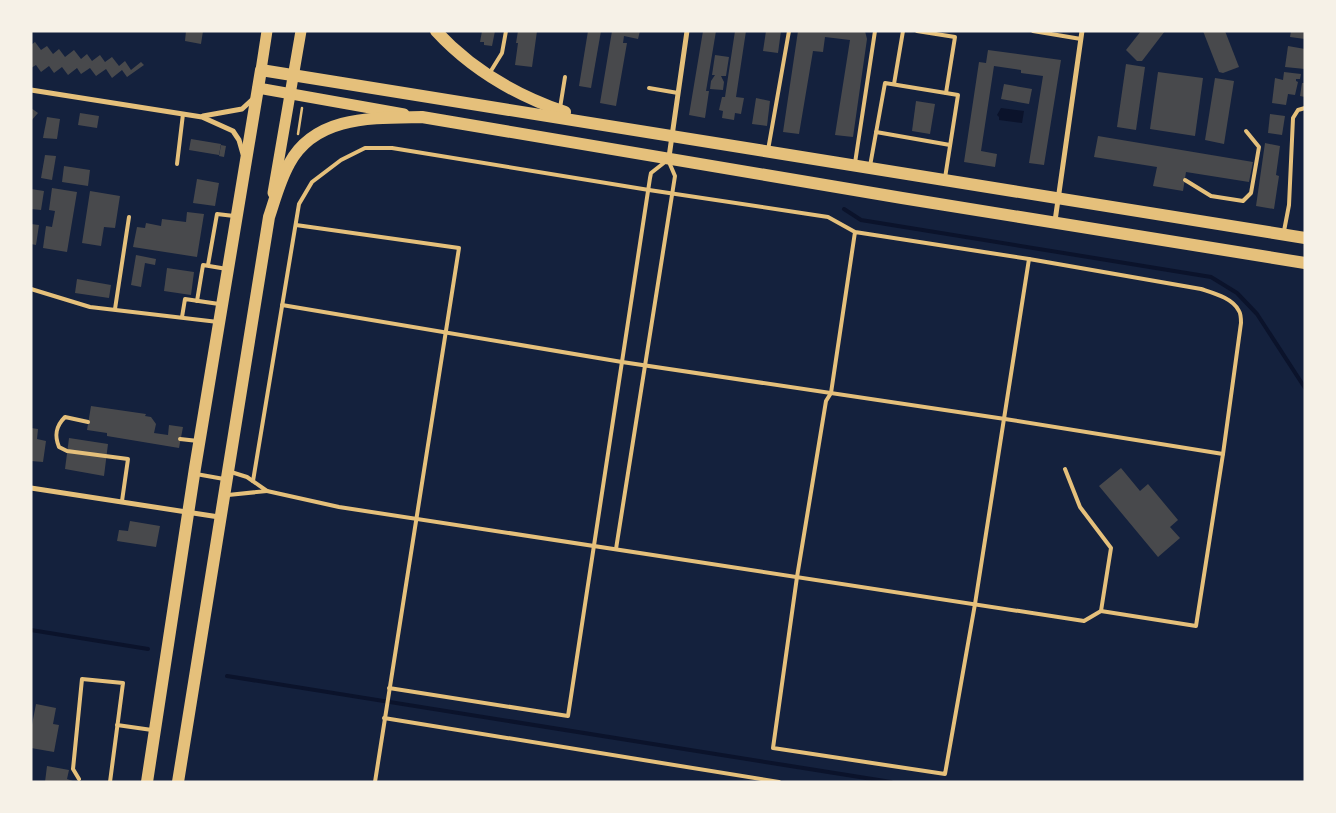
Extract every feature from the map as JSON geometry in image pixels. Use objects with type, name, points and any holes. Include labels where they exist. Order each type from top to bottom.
[{"type":"highway","points":[[436,31],[460,54],[488,76],[522,96],[600,124]]},
{"type":"highway","points":[[147,782],[199,442],[261,70],[1305,238]]},
{"type":"highway","points":[[178,782],[219,516],[269,217],[280,182],[289,162],[299,149],[324,129],[353,120],[422,117],[1305,263]]},
{"type":"main road","points":[[261,70],[267,31]]},
{"type":"main road","points":[[269,217],[301,31]]},
{"type":"main road","points":[[257,92],[290,94],[422,117]]},
{"type":"street","points":[[668,159],[687,31]]},
{"type":"street","points":[[1055,223],[1082,31]]},
{"type":"street","points":[[31,90],[202,116],[242,109],[257,92]]},
{"type":"street","points":[[202,116],[235,133],[239,140],[245,164]]},
{"type":"street","points":[[31,488],[219,516]]},
{"type":"lane","points":[[488,76],[502,54],[506,31]]},
{"type":"lane","points":[[767,151],[789,31]]},
{"type":"lane","points":[[855,165],[875,31]]},
{"type":"lane","points":[[894,84],[903,31]]},
{"type":"lane","points":[[917,31],[955,37],[946,93]]},
{"type":"lane","points":[[1033,31],[1081,39]]},
{"type":"lane","points":[[559,110],[565,77]]},
{"type":"lane","points":[[870,168],[885,83],[894,84],[958,95],[944,180]]},
{"type":"lane","points":[[650,88],[678,92]]},
{"type":"lane","points":[[1284,235],[1289,205],[1293,118],[1298,110],[1305,108]]},
{"type":"lane","points":[[177,164],[183,114]]},
{"type":"lane","points":[[1185,180],[1211,196],[1243,201],[1247,198],[1251,193],[1259,147],[1246,131]]},
{"type":"lane","points":[[876,132],[950,145]]},
{"type":"lane","points":[[223,496],[267,491],[339,507],[1084,621],[1101,611],[1196,626],[1241,323],[1239,311],[1233,304],[1201,288],[855,232],[828,217],[672,194],[392,148],[365,148],[341,160],[312,182],[299,204],[253,481]]},
{"type":"lane","points":[[389,688],[568,716],[651,173],[668,159],[675,176],[616,549]]},
{"type":"lane","points":[[208,265],[217,214],[237,217]]},
{"type":"lane","points":[[114,310],[129,217]]},
{"type":"lane","points":[[296,225],[459,248],[374,782]]},
{"type":"lane","points":[[855,232],[831,393],[826,402],[797,577],[773,748],[945,774],[975,604],[1029,259]]},
{"type":"lane","points":[[197,301],[203,265],[228,269]]},
{"type":"lane","points":[[31,289],[90,307],[219,322]]},
{"type":"lane","points":[[182,317],[185,299],[222,304]]},
{"type":"lane","points":[[282,305],[622,362],[1005,419],[1223,454]]},
{"type":"lane","points":[[88,422],[65,417],[58,424],[56,435],[59,447],[68,451],[128,459],[122,502]]},
{"type":"lane","points":[[180,439],[199,442]]},
{"type":"lane","points":[[1065,469],[1080,507],[1111,548],[1101,611]]},
{"type":"lane","points":[[194,474],[247,477],[267,491]]},
{"type":"lane","points":[[79,779],[73,770],[82,679],[123,684],[110,782]]},
{"type":"lane","points":[[384,718],[779,782]]},
{"type":"lane","points":[[117,725],[155,731]]},
{"type":"path","points":[[300,140],[298,134],[302,106]]},
{"type":"water","points":[[1001,108],[1024,111],[1022,123],[999,120],[997,115]]},
{"type":"building","points":[[186,31],[203,31],[201,44],[185,41]]},
{"type":"building","points":[[482,31],[495,31],[492,46],[484,45],[484,42],[480,42]]},
{"type":"building","points":[[518,31],[537,31],[532,67],[515,65]]},
{"type":"building","points":[[588,31],[601,31],[591,88],[579,86]]},
{"type":"building","points":[[612,31],[640,31],[638,39],[624,36],[623,43],[627,43],[616,106],[600,103]]},
{"type":"building","points":[[703,31],[716,31],[706,91],[709,91],[705,118],[689,115]]},
{"type":"building","points":[[735,31],[746,31],[736,97],[744,98],[741,114],[735,113],[734,120],[722,118],[723,111],[719,110],[722,97],[725,97]]},
{"type":"building","points":[[766,31],[781,31],[778,53],[763,51]]},
{"type":"building","points":[[798,31],[865,31],[867,39],[853,137],[835,135],[850,40],[825,37],[823,52],[813,51],[799,134],[783,132]]},
{"type":"building","points":[[1141,31],[1165,31],[1142,61],[1137,61],[1126,50]]},
{"type":"building","points":[[1203,31],[1225,31],[1239,67],[1223,73],[1219,72]]},
{"type":"building","points":[[1291,31],[1305,31],[1305,39],[1290,37]]},
{"type":"building","points":[[35,42],[41,50],[47,46],[53,54],[59,49],[65,57],[74,50],[81,59],[87,54],[92,61],[100,55],[105,62],[112,57],[119,66],[125,61],[131,70],[141,62],[144,65],[127,77],[122,70],[112,78],[106,69],[96,76],[90,68],[81,74],[77,68],[68,75],[62,67],[54,73],[49,66],[41,72],[36,65],[31,68],[31,45]]},
{"type":"building","points":[[1288,46],[1305,49],[1305,69],[1285,67]]},
{"type":"building","points":[[988,50],[1061,60],[1044,165],[1029,163],[1043,76],[994,66],[981,151],[997,154],[995,167],[964,162],[979,62],[986,63]]},
{"type":"building","points":[[715,55],[729,57],[726,76],[721,76],[724,82],[723,90],[710,89],[711,81],[715,75],[712,75]]},
{"type":"building","points":[[1126,64],[1145,67],[1136,130],[1117,127]]},
{"type":"building","points":[[1158,72],[1203,78],[1195,136],[1150,129]]},
{"type":"building","points":[[1284,72],[1301,74],[1300,79],[1296,79],[1298,82],[1295,95],[1288,94],[1286,105],[1272,103],[1275,78],[1283,80]]},
{"type":"building","points":[[1215,78],[1234,81],[1224,144],[1205,140]]},
{"type":"building","points":[[1302,83],[1305,83],[1305,97],[1300,96]]},
{"type":"building","points":[[1004,84],[1032,89],[1029,104],[1001,99]]},
{"type":"building","points":[[756,98],[770,101],[767,126],[752,124]]},
{"type":"building","points":[[916,101],[935,104],[930,134],[912,131]]},
{"type":"building","points":[[31,108],[38,113],[31,121]]},
{"type":"building","points":[[80,113],[99,116],[97,128],[78,125]]},
{"type":"building","points":[[1270,114],[1285,116],[1282,135],[1268,133]]},
{"type":"building","points":[[47,117],[60,119],[57,139],[43,138]]},
{"type":"building","points":[[1098,136],[1253,162],[1249,182],[1186,172],[1183,191],[1153,186],[1157,167],[1094,157]]},
{"type":"building","points":[[191,139],[221,144],[219,155],[189,150]]},
{"type":"building","points":[[1265,143],[1280,146],[1276,175],[1279,176],[1274,209],[1256,206]]},
{"type":"building","points":[[221,145],[226,146],[224,157],[219,156]]},
{"type":"building","points":[[45,155],[56,156],[52,180],[41,178]]},
{"type":"building","points":[[64,166],[90,170],[88,186],[62,182]]},
{"type":"building","points":[[197,179],[219,183],[215,206],[193,203]]},
{"type":"building","points":[[52,188],[77,192],[67,252],[43,248],[46,226],[52,227],[55,211],[49,210]]},
{"type":"building","points":[[31,189],[44,191],[41,210],[31,209]]},
{"type":"building","points":[[90,191],[120,196],[115,228],[104,227],[101,246],[82,243]]},
{"type":"building","points":[[187,212],[204,214],[197,257],[133,247],[137,227],[145,228],[146,223],[161,226],[162,219],[186,222]]},
{"type":"building","points":[[31,224],[39,225],[36,245],[31,244]]},
{"type":"building","points":[[136,255],[156,259],[155,265],[145,263],[141,287],[131,285]]},
{"type":"building","points":[[167,268],[194,272],[191,295],[164,291]]},
{"type":"building","points":[[77,279],[111,285],[109,298],[75,293]]},
{"type":"building","points":[[91,406],[146,414],[145,416],[151,417],[156,424],[154,433],[168,435],[169,425],[183,427],[179,448],[107,436],[107,433],[87,430]]},
{"type":"building","points":[[31,428],[38,429],[37,439],[46,441],[43,462],[31,461]]},
{"type":"building","points":[[69,438],[108,444],[104,476],[65,469]]},
{"type":"building","points":[[1121,468],[1140,491],[1148,484],[1178,520],[1170,527],[1180,538],[1158,557],[1099,486]]},
{"type":"building","points":[[130,521],[160,526],[156,547],[117,541],[119,530],[128,531]]},
{"type":"building","points":[[36,704],[56,708],[53,724],[59,725],[54,752],[31,748],[31,730]]},
{"type":"building","points":[[47,766],[69,770],[67,779],[76,782],[45,782]]},
{"type":"waterway","points":[[844,209],[861,220],[1211,277],[1237,293],[1257,314],[1305,388]]},
{"type":"waterway","points":[[31,630],[148,649]]},
{"type":"waterway","points":[[227,676],[891,782]]}]
